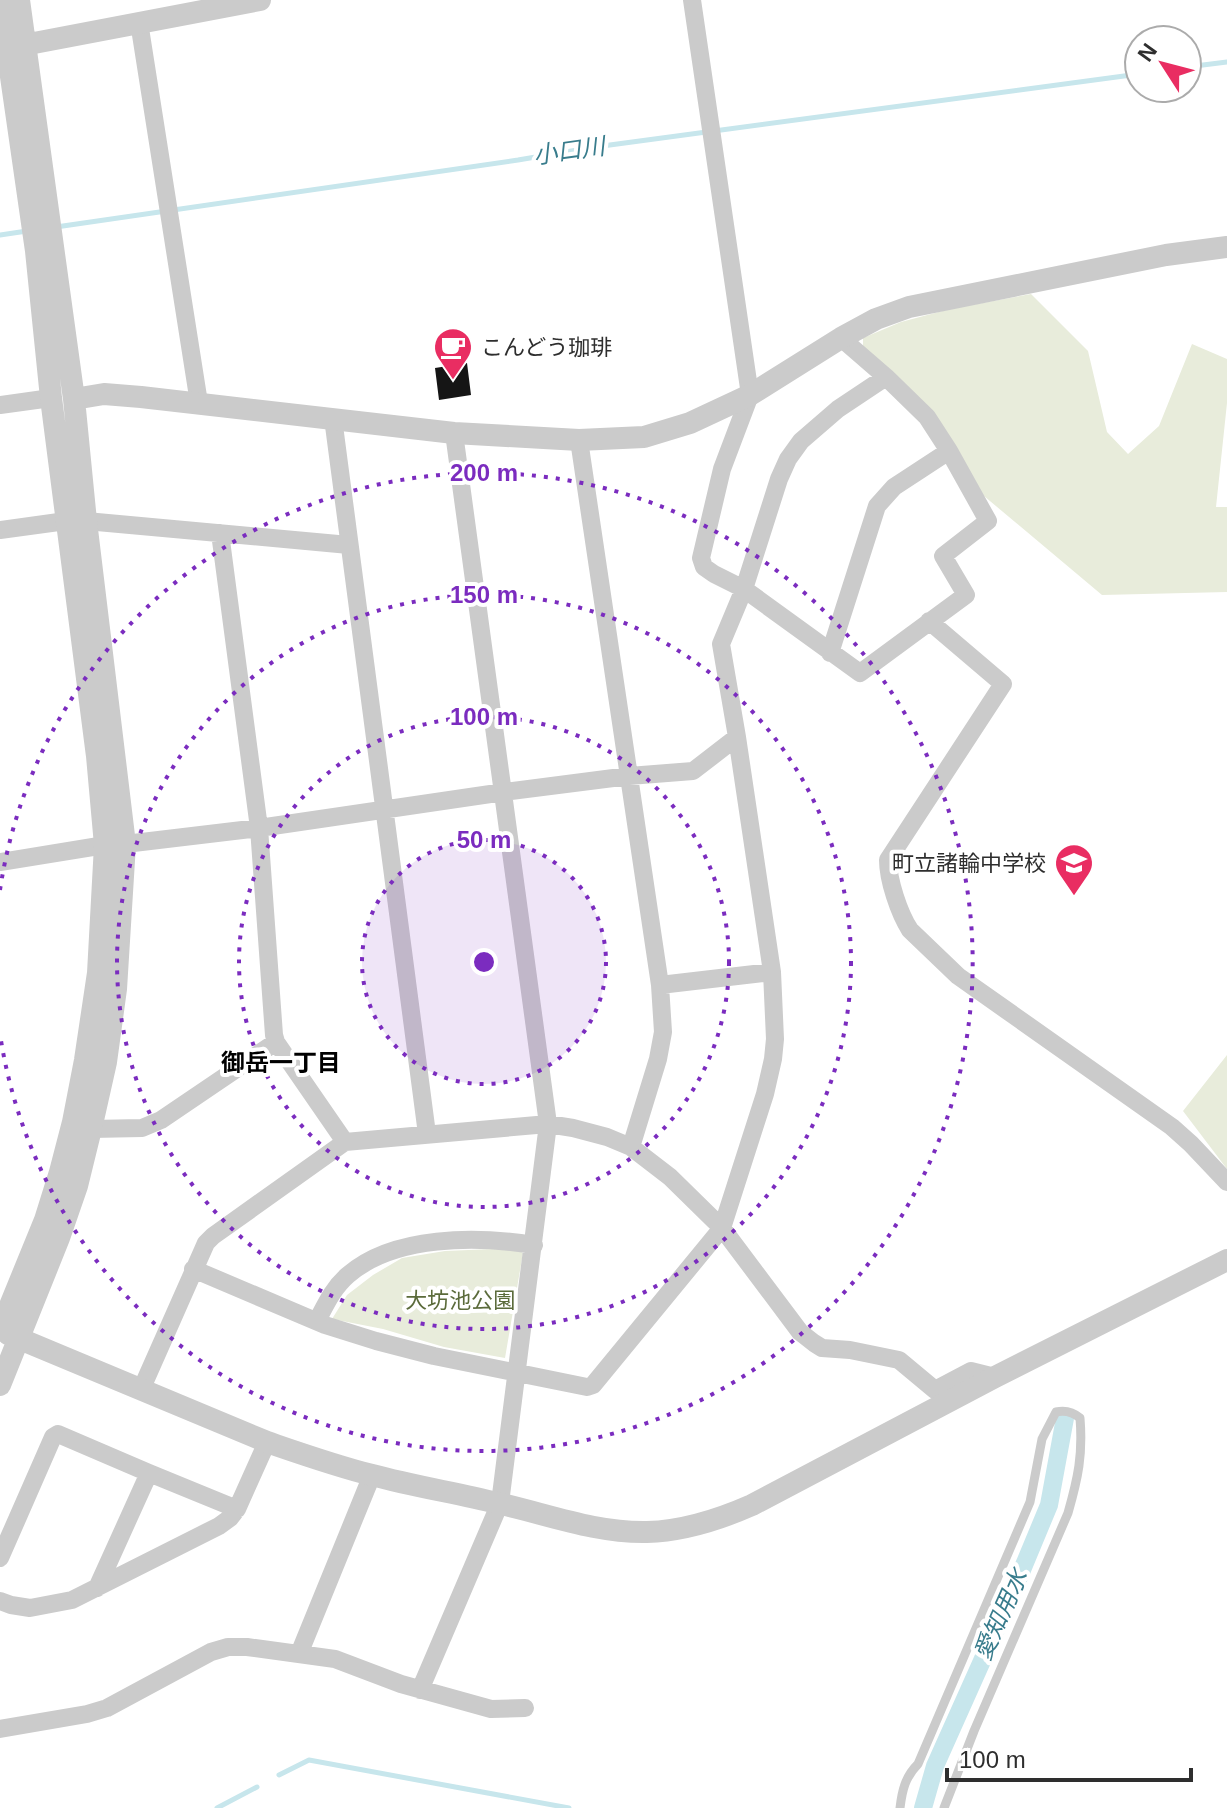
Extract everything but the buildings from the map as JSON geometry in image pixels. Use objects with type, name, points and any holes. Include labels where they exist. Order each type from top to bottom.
[{"type":"street","points":[[0,0],[32,156],[45,251],[76,521],[97,756],[115,845],[116,989],[106,1062],[77,1186],[59,1238],[7,1333]]},
{"type":"street","points":[[11,47],[19,0]]},
{"type":"street","points":[[11,47],[260,0]]},
{"type":"street","points":[[692,0],[750,395],[722,469],[701,558],[704,567],[744,589],[860,673],[966,595],[943,556],[988,521],[927,417],[841,338]]},
{"type":"street","points":[[139,22],[199,403]]},
{"type":"street","points":[[0,405],[104,394],[454,433],[579,440],[644,437],[690,423],[750,395],[841,338],[876,319],[909,307],[1166,255],[1227,247]]},
{"type":"street","points":[[193,1269],[317,1321],[376,1341],[587,1387],[593,1385],[722,1228],[765,1094],[775,1039],[772,972],[721,644],[744,589],[788,459],[801,441],[829,417],[886,377]]},
{"type":"street","points":[[333,418],[427,1134]]},
{"type":"street","points":[[420,1690],[500,1503],[548,1124],[454,433]]},
{"type":"street","points":[[579,440],[660,985],[663,1032],[658,1059],[631,1147]]},
{"type":"street","points":[[830,653],[877,506],[894,487],[949,451]]},
{"type":"street","points":[[0,530],[76,521],[349,545]]},
{"type":"street","points":[[220,533],[259,828],[276,1042],[345,1142]]},
{"type":"street","points":[[929,621],[1003,684],[888,860],[888,870],[904,921],[958,976],[1172,1127],[1227,1182]]},
{"type":"street","points":[[0,862],[504,792],[693,771],[737,737]]},
{"type":"street","points":[[0,1385],[7,1333],[45,1220],[73,1122],[85,1060],[115,845]]},
{"type":"street","points":[[660,985],[772,972]]},
{"type":"street","points":[[91,1129],[142,1128],[161,1120],[276,1042]]},
{"type":"street","points":[[141,1390],[206,1243],[345,1142],[548,1124],[598,1134],[631,1147],[670,1177],[722,1228],[800,1332],[822,1348],[899,1360],[935,1390],[971,1371],[995,1377]]},
{"type":"street","points":[[317,1321],[329,1297],[350,1274],[385,1253],[442,1242],[485,1240],[534,1245]]},
{"type":"street","points":[[7,1333],[267,1442],[372,1475],[571,1522],[616,1531],[654,1532],[694,1526],[752,1505],[1227,1260]]},
{"type":"street","points":[[2,1549],[53,1437],[58,1434],[237,1509]]},
{"type":"street","points":[[0,1601],[30,1608],[72,1600],[219,1526],[237,1509],[267,1442]]},
{"type":"street","points":[[97,1588],[149,1473]]},
{"type":"street","points":[[299,1654],[372,1475]]},
{"type":"street","points":[[0,1729],[107,1708],[211,1652],[228,1647],[335,1659],[420,1690],[491,1709],[525,1708]]},
{"type":"lane","points":[[900,1808],[902,1789],[909,1772],[918,1764],[1030,1502],[1042,1439],[1056,1412],[1062,1410],[1075,1414],[1080,1418],[1082,1444],[1068,1513],[944,1808]]},
{"type":"green space","points":[[1031,294],[1088,351],[1107,432],[1128,454],[1159,426],[1192,344],[1227,359],[1227,403],[1216,507],[1227,507],[1227,592],[1102,595],[984,496],[863,347],[863,338],[901,322]]},
{"type":"green space","points":[[1227,1055],[1227,1169],[1183,1111]]},
{"type":"green space","name":"大坊池公園","points":[[514,1248],[523,1253],[505,1358],[444,1347],[383,1329],[332,1319],[347,1295],[402,1258],[445,1251]]},
{"type":"waterway","name":"小口川","points":[[1203,65],[1227,62]]},
{"type":"waterway","name":"小口川","points":[[56,227],[595,147],[1123,76]]},
{"type":"waterway","name":"小口川","points":[[0,235],[27,231]]},
{"type":"waterway","name":"愛知用水","points":[[923,1808],[935,1766],[1049,1505],[1065,1418]]},
{"type":"waterway","points":[[279,1775],[309,1760],[569,1808]]},
{"type":"waterway","points":[[217,1808],[257,1787]]},
{"type":"place","name":"こんどう珈琲","points":[[453,381]]},
{"type":"place","name":"町立諸輪中学校","points":[[1074,897]]},
{"type":"district","name":"御岳一丁目","points":[[281,1063]]}]
